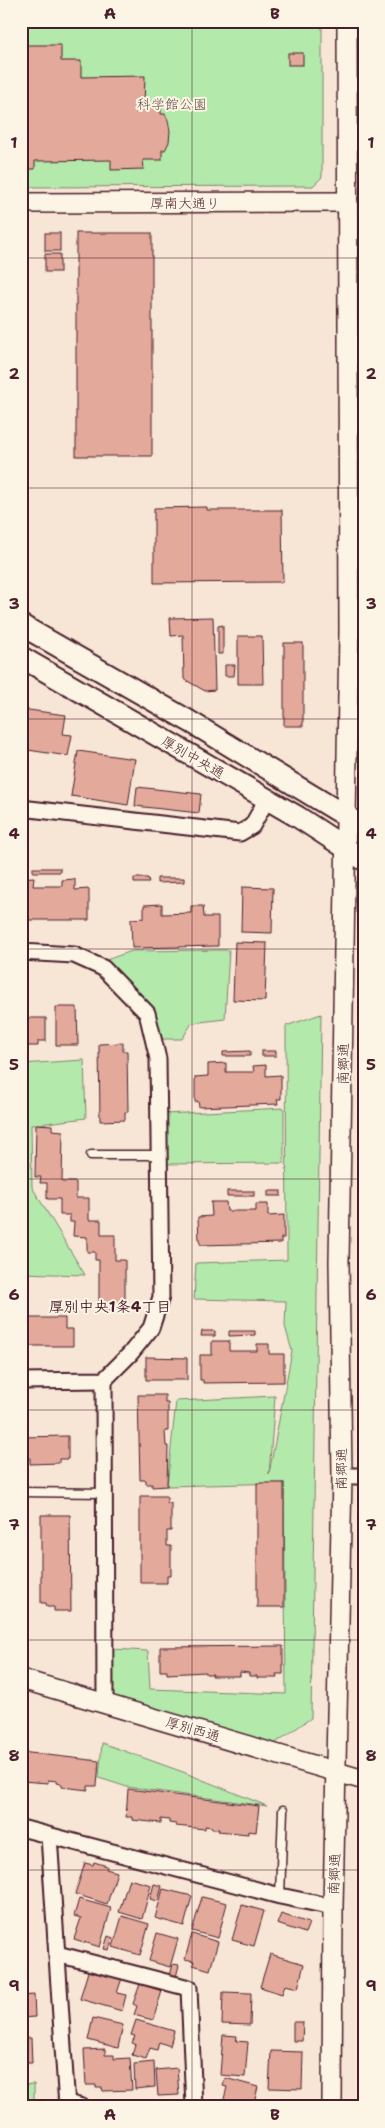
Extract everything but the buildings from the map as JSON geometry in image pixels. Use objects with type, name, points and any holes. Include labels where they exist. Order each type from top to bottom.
[{"type":"main road","name":"厚別中央通","points":[[21,625],[189,721],[355,822]]},
{"type":"main road","name":"厚別中央通","points":[[21,657],[267,800],[355,854]]},
{"type":"street","name":"南郷通","points":[[332,2107],[333,1907],[342,1476],[339,1262],[355,854],[357,630],[348,202],[347,21]]},
{"type":"street","name":"厚南大通り","points":[[21,203],[348,202]]},
{"type":"street","points":[[21,808],[240,833],[252,826],[267,800]]},
{"type":"street","points":[[21,952],[74,955],[103,968],[147,1013],[158,1059],[161,1297],[151,1328],[130,1354],[104,1380],[21,1381]]},
{"type":"street","points":[[104,1380],[105,1704]]},
{"type":"street","points":[[342,1476],[364,1476]]},
{"type":"street","name":"厚別西通","points":[[21,1678],[364,1780]]},
{"type":"street","points":[[21,1828],[280,1896],[333,1907]]},
{"type":"street","points":[[49,1836],[57,1954],[72,2106]]},
{"type":"street","points":[[57,1954],[189,1988],[194,2107]]},
{"type":"lane","points":[[91,1155],[159,1154]]},
{"type":"lane","points":[[21,1492],[104,1493]]},
{"type":"lane","points":[[280,1896],[283,1810]]},
{"type":"green space","name":"科学館公園","points":[[21,21],[322,21],[322,177],[313,186],[21,187]]},
{"type":"green space","points":[[229,950],[225,1019],[192,1023],[182,1039],[160,1039],[103,961],[132,951]]},
{"type":"green space","points":[[321,1014],[311,1718],[274,1744],[111,1699],[112,1649],[148,1651],[150,1689],[286,1694],[284,1483],[167,1486],[176,1401],[275,1396],[269,1474],[292,1351],[285,1326],[286,1301],[194,1299],[196,1263],[287,1260],[286,1026]]},
{"type":"green space","points":[[84,1060],[86,1118],[31,1125],[32,1187],[85,1275],[21,1273],[21,1064]]},
{"type":"green space","points":[[284,1108],[284,1163],[163,1164],[165,1114]]},
{"type":"green space","points":[[102,1743],[183,1772],[267,1806],[127,1787],[99,1778]]},
{"type":"green space","points":[[34,2084],[34,2107],[21,2107],[21,2085]]},
{"type":"district","name":"厚別中央1条4丁目","points":[[110,1307]]}]
